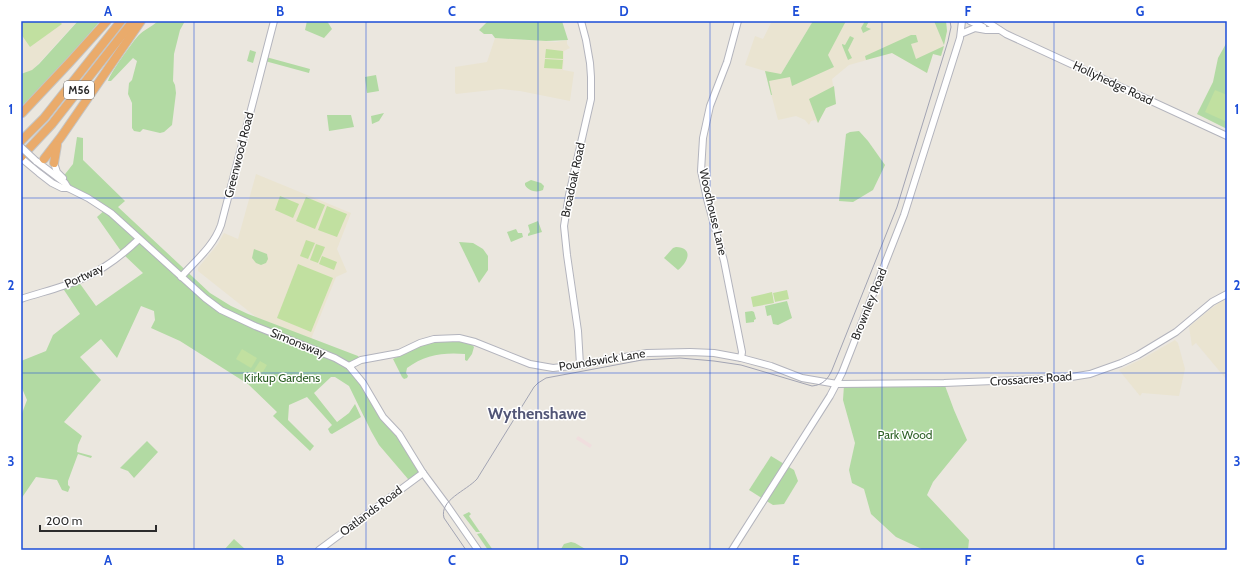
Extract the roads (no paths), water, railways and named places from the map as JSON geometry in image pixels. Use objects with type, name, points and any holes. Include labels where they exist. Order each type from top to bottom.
[{"type":"highway","name":"M56","points":[[21,114],[106,21]]},
{"type":"highway","name":"M56","points":[[21,141],[44,118],[121,21]]},
{"type":"highway","name":"M56","points":[[21,158],[52,124],[133,21]]},
{"type":"highway","name":"M56","points":[[40,161],[61,137],[141,21]]},
{"type":"highway","name":"M56","points":[[54,163],[55,152],[61,137]]},
{"type":"street","name":"Greenwood Road","points":[[181,277],[212,243],[221,226],[274,21]]},
{"type":"street","name":"Broadoak Road","points":[[580,365],[578,331],[564,226],[568,195],[591,99],[590,63],[581,21]]},
{"type":"street","name":"Woodhouse Lane","points":[[738,21],[727,62],[710,106],[703,138],[701,171],[724,261],[742,352],[741,358]]},
{"type":"street","name":"Brownley Road","points":[[961,35],[962,21]]},
{"type":"street","name":"Brownley Road","points":[[732,550],[837,384],[904,215],[961,35],[968,21]]},
{"type":"street","name":"Hollyhedge Road","points":[[968,21],[995,30],[1227,136]]},
{"type":"street","points":[[978,21],[995,30]]},
{"type":"street","name":"Hollyhedge Road","points":[[986,21],[995,30]]},
{"type":"street","points":[[961,35],[975,28],[995,30]]},
{"type":"street","name":"Simonsway","points":[[21,147],[40,161],[66,185],[98,203],[112,213],[181,277],[221,310],[255,326],[335,358],[349,366],[363,383],[383,417],[399,434],[423,473],[478,550]]},
{"type":"street","name":"Simonsway","points":[[21,158],[32,168],[62,188],[66,185]]},
{"type":"street","points":[[32,168],[40,161]]},
{"type":"street","points":[[54,163],[57,172],[66,185]]},
{"type":"street","name":"Portway","points":[[21,299],[62,287],[92,275],[110,264],[139,239]]},
{"type":"street","name":"Crossacres Road","points":[[837,384],[1034,380],[1066,378],[1090,374],[1138,355],[1176,332],[1212,302],[1227,294]]},
{"type":"street","name":"Poundswick Lane","points":[[349,366],[360,360],[399,354],[420,343],[434,339],[459,338],[476,342],[530,364],[553,368],[580,365],[647,353],[702,352],[741,358],[771,366],[802,378],[837,384]]},
{"type":"street","name":"Oatlands Road","points":[[319,550],[423,473]]},
{"type":"tram line","points":[[466,550],[444,518],[446,506],[454,496],[477,479],[534,387],[546,378],[642,360],[680,358],[741,365],[812,386],[822,383],[827,379],[832,370],[897,207],[948,41],[951,27],[950,21]]},
{"type":"district","name":"Wythenshawe","points":[[537,413]]},
{"type":"park label","name":"Kirkup Gardens","points":[[282,378]]},
{"type":"park label","name":"Park Wood","points":[[905,435]]}]
